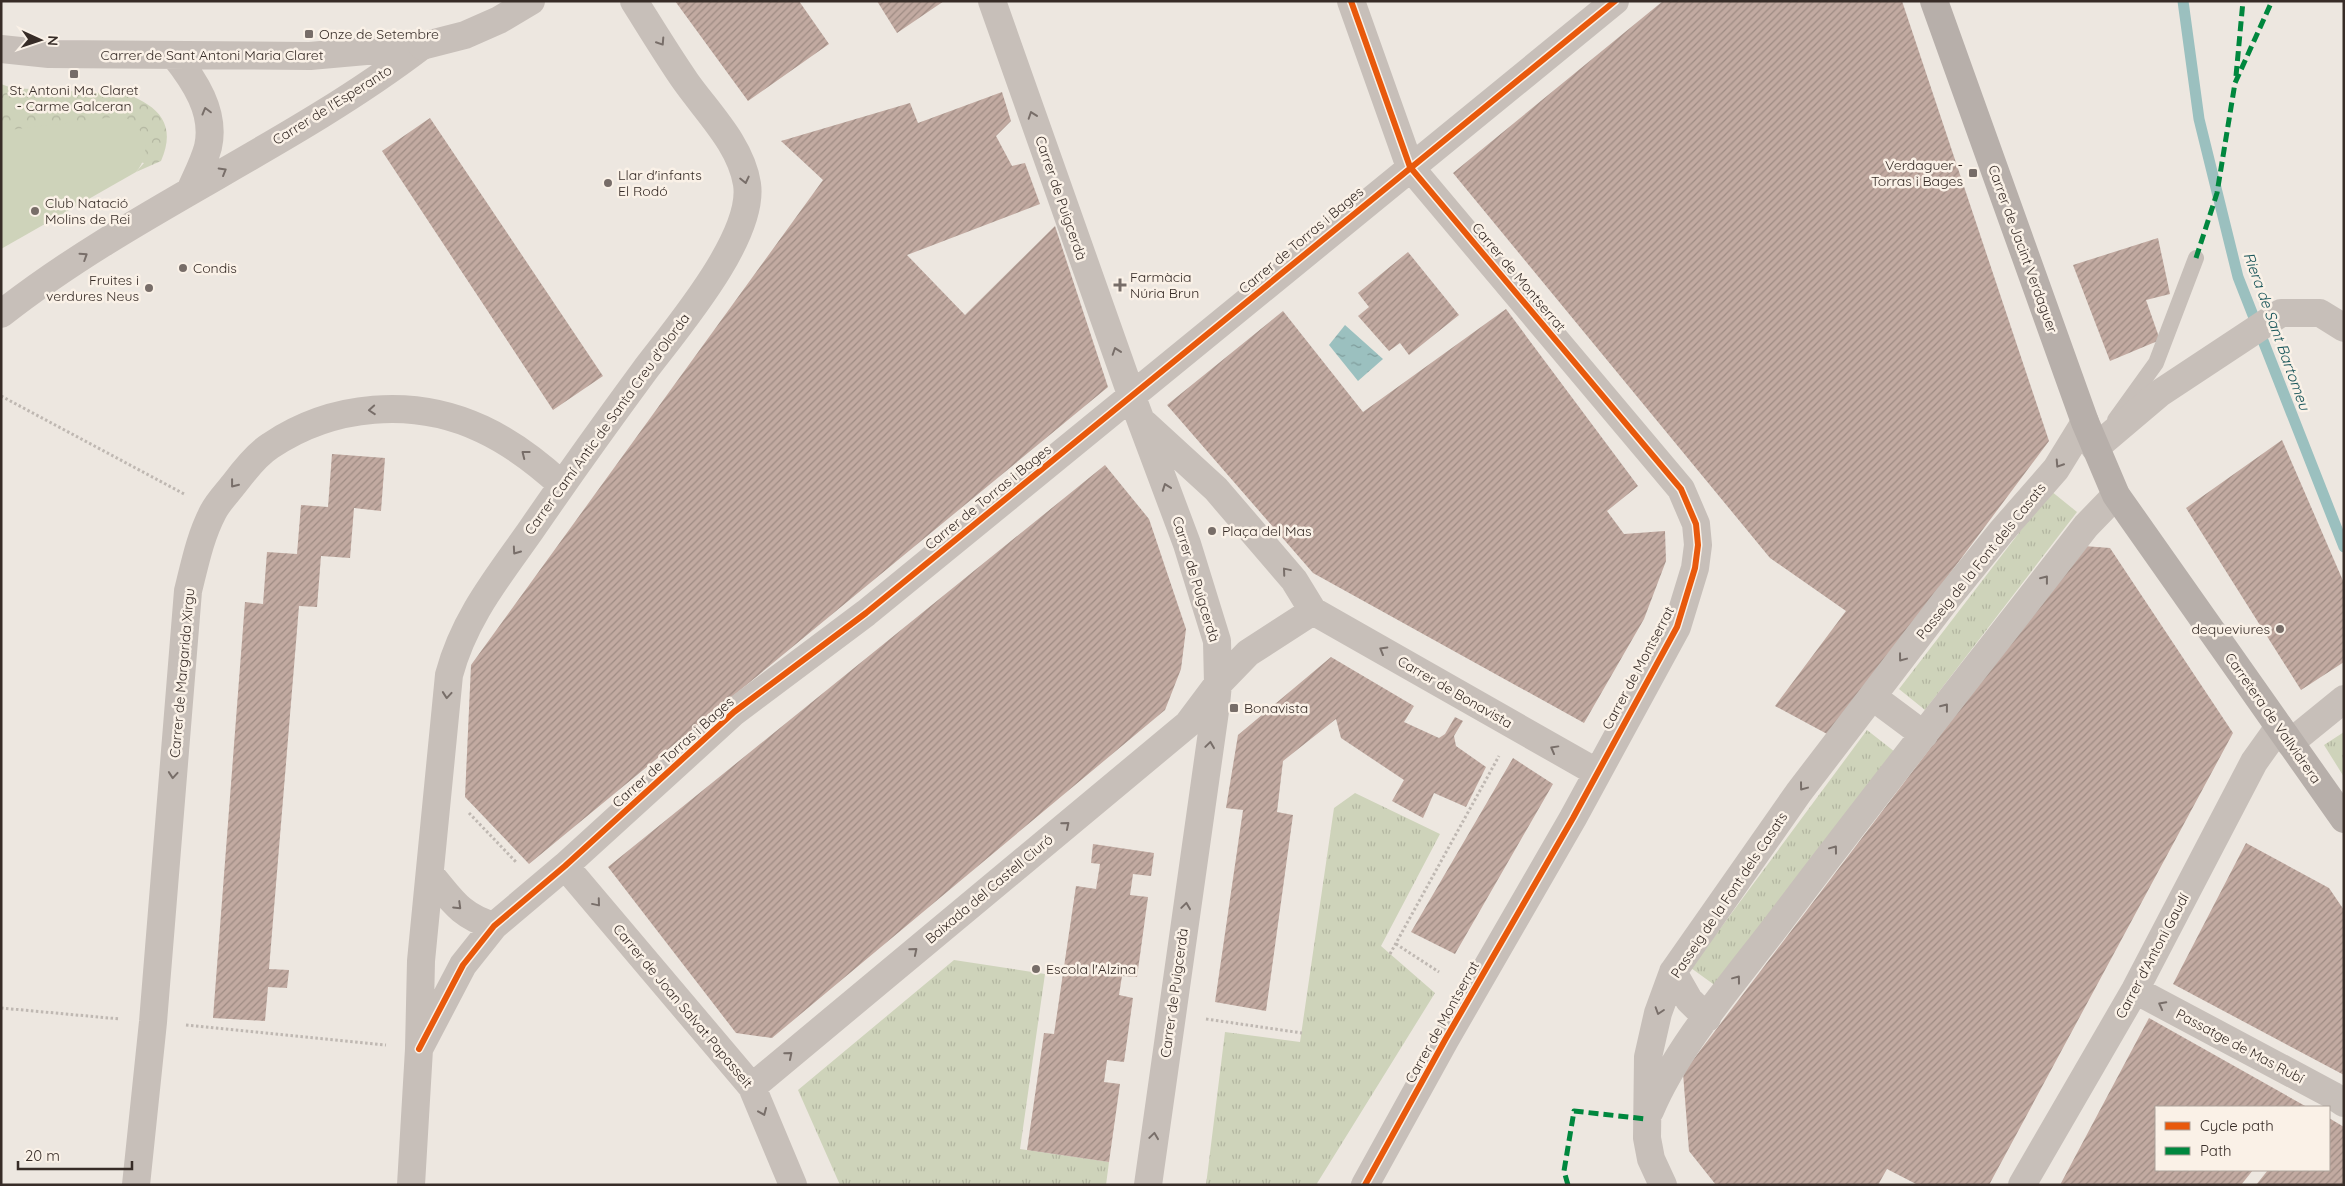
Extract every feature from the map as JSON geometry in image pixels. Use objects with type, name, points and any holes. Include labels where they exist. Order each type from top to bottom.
[{"type":"main road","name":"Carrer de Jacint Verdaguer","points":[[1934,1],[2085,422],[2116,495]]},
{"type":"main road","name":"Carretera de Vallvidrera","points":[[2116,495],[2344,819]]},
{"type":"street","name":"Carrer de l'Esperanto","points":[[1,314],[33,289],[190,191],[375,82],[422,46],[465,35],[499,20],[531,1]]},
{"type":"street","name":"Carrer Camí Antic de Santa Creu d'Olorda","points":[[411,1185],[419,1049],[421,961],[449,675],[456,650],[469,620],[562,485],[686,316],[724,259],[744,214],[747,185],[740,159],[634,1]]},
{"type":"street","name":"Carrer de Puigcerdà","points":[[992,1],[1137,409],[1188,544],[1217,641],[1218,684],[1148,1185]]},
{"type":"street","name":"Carrer de Montserrat","points":[[1351,1],[1410,167],[1680,489],[1696,524],[1698,545],[1695,568],[1677,627],[1596,772],[1573,818],[1445,1040],[1365,1185]]},
{"type":"street","name":"Carrer de Torras i Bages","points":[[419,1049],[462,965],[494,926],[566,866],[734,712],[1137,409],[1410,167],[1615,1]]},
{"type":"street","name":"Carrer de Sant Antoni Maria Claret","points":[[1,49],[49,54],[310,56],[422,46]]},
{"type":"street","points":[[174,55],[191,76],[208,112],[208,146],[190,191]]},
{"type":"street","points":[[2095,448],[2160,393],[2281,313],[2320,313],[2344,328]]},
{"type":"street","name":"Carrer de Margarida Xirgu","points":[[136,1185],[153,1022],[188,591],[200,542],[214,510],[240,476],[268,447],[309,424],[350,412],[399,408],[442,415],[481,428],[516,447],[562,485]]},
{"type":"street","points":[[1137,409],[1216,489],[1294,580],[1314,611],[1248,653],[1218,684]]},
{"type":"street","name":"Passeig de la Font dels Casats","points":[[1663,1185],[1651,1159],[1646,1119],[1648,1057],[1658,1013],[1673,972],[1799,792],[1874,697],[1958,585],[2056,469],[2085,422]]},
{"type":"street","name":"Passeig de la Font dels Casats","points":[[1646,1119],[1658,1090],[1707,1018],[1851,826],[2086,526],[2116,495]]},
{"type":"street","name":"Carrer de Bonavista","points":[[1314,611],[1596,772]]},
{"type":"street","name":"Baixada del Castell Ciuró","points":[[752,1087],[1188,724],[1218,684]]},
{"type":"street","points":[[1874,697],[1924,735]]},
{"type":"street","name":"Carrer d'Antoni Gaudí","points":[[2022,1185],[2135,990],[2254,762],[2284,735],[2344,699]]},
{"type":"street","name":"Carrer de Joan Salvat Papasseit","points":[[566,866],[752,1087],[793,1185]]},
{"type":"street","points":[[430,874],[457,907],[476,921],[494,926]]},
{"type":"street","points":[[1673,972],[1689,1000],[1707,1018]]},
{"type":"street","name":"Passatge de Mas Rubí","points":[[2135,990],[2344,1103]]},
{"type":"lane","points":[[2095,448],[2156,363],[2196,258]]},
{"type":"path","points":[[1,396],[214,510]]},
{"type":"path","points":[[1390,954],[1515,727]]},
{"type":"path","points":[[440,782],[540,888]]},
{"type":"path","points":[[1396,944],[1439,972]]},
{"type":"path","points":[[1,1008],[419,1049]]},
{"type":"path","points":[[1171,1014],[1302,1033]]},
{"type":"green space","points":[[1,84],[12,88],[126,94],[138,99],[156,111],[166,127],[167,137],[161,161],[136,172],[144,163],[1,131]]},
{"type":"green space","name":"Club Natació Molins de Rei","points":[[122,116],[137,126],[144,140],[144,156],[136,172],[1,249],[1,131]]},
{"type":"green space","points":[[2051,491],[2077,512],[1925,710],[1899,689]]},
{"type":"green space","points":[[1867,730],[1895,752],[1720,989],[1691,968]]},
{"type":"green space","points":[[2344,732],[2344,777],[2324,745]]},
{"type":"green space","points":[[1355,793],[1440,834],[1381,946],[1435,993],[1316,1185],[1206,1185],[1225,1032],[1300,1042],[1334,808]]},
{"type":"green space","points":[[954,960],[1045,974],[1020,1149],[1109,1162],[1106,1185],[840,1185],[798,1090]]},
{"type":"water","points":[[1345,325],[1383,359],[1358,381],[1329,345]]},
{"type":"building","points":[[675,1],[799,1],[829,44],[748,101]]},
{"type":"building","points":[[877,1],[944,1],[897,33]]},
{"type":"building","points":[[1663,1],[1902,1],[2049,441],[1829,735],[1775,706],[1846,611],[1770,558],[1453,173]]},
{"type":"building","points":[[1002,92],[1011,121],[996,136],[1012,166],[1025,163],[1040,204],[907,255],[965,315],[1055,226],[1108,387],[529,864],[465,797],[471,665],[823,180],[781,141],[910,103],[918,123]]},
{"type":"building","points":[[430,118],[603,376],[553,410],[382,151]]},
{"type":"building","points":[[2158,238],[2170,294],[2146,300],[2160,340],[2110,361],[2073,265]]},
{"type":"building","points":[[1408,252],[1459,315],[1409,355],[1400,343],[1389,351],[1358,316],[1369,307],[1358,293]]},
{"type":"building","points":[[1506,309],[1638,486],[1607,511],[1624,534],[1665,531],[1666,561],[1644,619],[1584,723],[1313,573],[1167,405],[1283,311],[1363,412]]},
{"type":"building","points":[[2282,440],[2344,583],[2344,662],[2301,690],[2186,508]]},
{"type":"building","points":[[332,454],[385,458],[381,511],[354,508],[350,558],[321,556],[317,607],[299,606],[269,969],[289,970],[287,988],[268,987],[265,1021],[213,1018],[245,602],[263,604],[267,552],[297,554],[301,505],[328,507]]},
{"type":"building","points":[[1105,465],[1149,519],[1186,629],[1181,669],[1165,710],[772,1038],[736,1033],[608,867]]},
{"type":"building","points":[[2084,546],[2110,548],[2233,733],[1989,1185],[1918,1185],[1887,1169],[1878,1185],[1716,1185],[1689,1151],[1683,1073]]},
{"type":"building","points":[[1331,657],[1414,706],[1404,722],[1439,738],[1445,734],[1455,717],[1463,721],[1454,736],[1456,746],[1486,767],[1466,807],[1434,793],[1423,818],[1392,801],[1404,780],[1341,738],[1336,719],[1283,761],[1277,812],[1293,815],[1266,1011],[1215,1002],[1243,810],[1226,808],[1238,735]]},
{"type":"building","points":[[1513,758],[1553,784],[1455,954],[1411,932]]},
{"type":"building","points":[[2246,843],[2329,888],[2344,910],[2344,1075],[2173,984]]},
{"type":"building","name":"Escola l'Alzina","points":[[1093,844],[1154,853],[1151,876],[1133,874],[1130,895],[1148,897],[1137,977],[1122,976],[1119,995],[1133,998],[1124,1062],[1107,1060],[1104,1082],[1120,1084],[1109,1162],[1027,1150],[1044,1033],[1054,1034],[1076,886],[1096,889],[1100,864],[1091,863]]},
{"type":"building","points":[[2149,1018],[2305,1106],[2155,1106],[2155,1171],[2252,1171],[2241,1185],[2060,1185]]},
{"type":"building","points":[[2330,1119],[2344,1127],[2344,1185],[2256,1185],[2267,1171],[2330,1171]]},
{"type":"waterway","name":"Riera de Sant Bartomeu","points":[[2183,1],[2199,119],[2238,277],[2344,547]]},
{"type":"marked path","points":[[2236,76],[2243,1]]},
{"type":"marked path","points":[[2196,258],[2217,193],[2235,83],[2272,1]]},
{"type":"marked path","points":[[1568,1185],[1564,1171],[1574,1111],[1646,1119]]},
{"type":"cycle path","points":[[1351,1],[1410,167],[1681,489],[1696,524],[1698,545],[1695,568],[1677,627],[1573,818],[1445,1040],[1365,1185]]},
{"type":"cycle path","points":[[419,1049],[463,965],[494,926],[565,866],[734,712],[866,613],[1615,1]]},
{"type":"place","name":"Onze de Setembre","points":[[309,34]]},
{"type":"place","name":"St. Antoni Ma. Claret - Carme Galceran","points":[[74,74]]},
{"type":"place","name":"Verdaguer - Torras i Bages","points":[[1973,173]]},
{"type":"place","name":"Llar d'infants El Rodó","points":[[608,183]]},
{"type":"place","name":"Club Natació Molins de Rei","points":[[35,211]]},
{"type":"place","name":"Condis","points":[[183,268]]},
{"type":"place","name":"Farmàcia Núria Brun","points":[[1120,285]]},
{"type":"place","name":"Fruites i verdures Neus","points":[[149,288]]},
{"type":"place","name":"Plaça del Mas","points":[[1212,531]]},
{"type":"place","name":"dequeviures","points":[[2280,629]]},
{"type":"place","name":"Bonavista","points":[[1234,708]]},
{"type":"place","name":"Escola l'Alzina","points":[[1036,969]]}]
